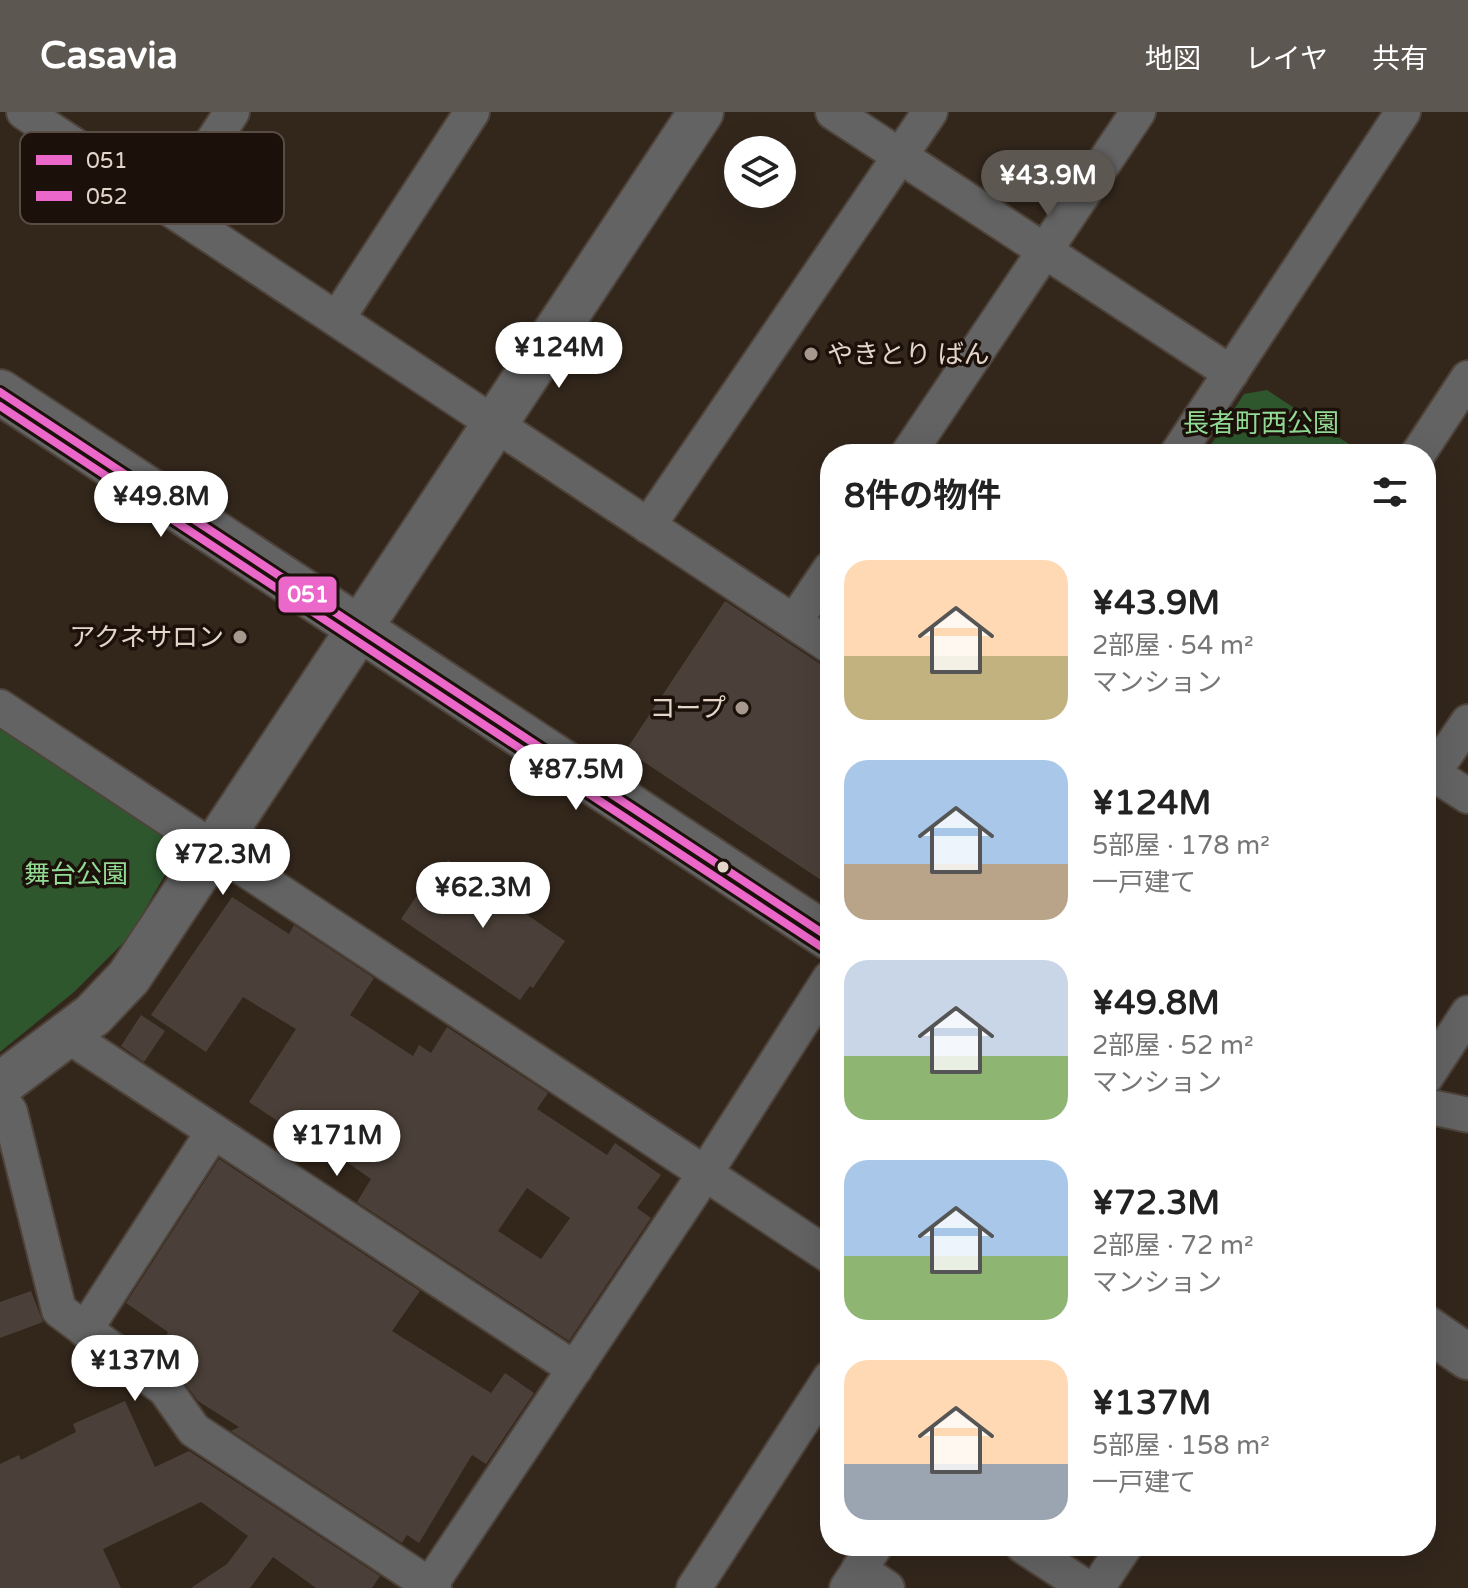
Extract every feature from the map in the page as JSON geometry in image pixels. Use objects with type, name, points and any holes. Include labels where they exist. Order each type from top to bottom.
[{"type":"street","points":[[24,112],[54,132]]},
{"type":"street","points":[[219,132],[232,112]]},
{"type":"street","points":[[337,319],[472,112]]},
{"type":"street","points":[[0,1085],[93,1015],[129,977],[701,112]]},
{"type":"street","points":[[833,112],[1231,373]]},
{"type":"street","points":[[648,526],[930,112]]},
{"type":"street","points":[[915,444],[1138,112]]},
{"type":"street","points":[[1184,444],[1403,112]]},
{"type":"street","points":[[193,224],[820,639]]},
{"type":"street","points":[[1425,444],[1468,378]]},
{"type":"street","points":[[0,392],[820,931]]},
{"type":"street","points":[[794,622],[820,584]]},
{"type":"street","points":[[0,707],[820,1250]]},
{"type":"street","points":[[1436,762],[1468,722]]},
{"type":"street","points":[[1436,775],[1468,796]]},
{"type":"street","points":[[0,1097],[10,1112],[59,1310],[165,1389],[194,1430],[432,1586],[820,994]]},
{"type":"street","points":[[1436,1050],[1468,1013]]},
{"type":"street","points":[[67,1035],[575,1369]]},
{"type":"street","points":[[1436,1108],[1468,1115]]},
{"type":"street","points":[[85,1330],[213,1132]]},
{"type":"street","points":[[1436,1335],[1468,1357]]},
{"type":"street","points":[[694,1588],[820,1393]]},
{"type":"street","points":[[1038,1556],[1087,1588]]},
{"type":"street","points":[[1097,1588],[1118,1556]]},
{"type":"street","points":[[860,1568],[887,1588]]},
{"type":"green space","name":"長者町西公園","points":[[1267,390],[1349,444],[1212,444],[1244,394]]},
{"type":"green space","name":"舞台公園","points":[[0,724],[172,840],[176,856],[129,937],[74,992],[0,1052]]},
{"type":"building","name":"コープ","points":[[725,601],[820,663],[820,879],[626,750]]},
{"type":"building","points":[[448,860],[565,941],[533,988],[530,986],[520,1000],[401,919],[428,879],[432,882]]},
{"type":"building","points":[[232,897],[289,934],[294,925],[374,978],[350,1015],[413,1056],[419,1045],[431,1053],[447,1027],[548,1093],[537,1109],[607,1155],[615,1143],[661,1175],[637,1208],[651,1218],[569,1341],[357,1202],[371,1179],[294,1125],[291,1130],[249,1102],[296,1029],[243,997],[206,1052],[151,1015]],"holes":[[[527,1188],[570,1218],[541,1259],[498,1231]]]},
{"type":"building","points":[[141,1015],[165,1031],[144,1062],[121,1046]]},
{"type":"building","points":[[219,1159],[420,1291],[392,1331],[491,1393],[505,1373],[534,1393],[486,1464],[472,1455],[419,1543],[407,1535],[402,1543],[231,1431],[239,1427],[198,1401],[177,1373],[153,1355],[168,1332],[126,1303]]},
{"type":"building","points":[[31,1291],[43,1322],[0,1338],[0,1302]]},
{"type":"building","points":[[125,1401],[155,1467],[189,1451],[380,1576],[372,1588],[316,1588],[273,1557],[250,1588],[191,1588],[227,1564],[248,1536],[201,1502],[103,1549],[121,1588],[0,1588],[0,1464],[19,1455],[21,1460],[76,1432],[73,1424]]},
{"type":"transit line","name":"051","points":[[0,392],[820,931]]},
{"type":"transit line","name":"052","points":[[0,406],[820,946]]},
{"type":"place","name":"やきとり ばん","points":[[811,354]]},
{"type":"place","name":"アクネサロン","points":[[240,637]]},
{"type":"place","name":"コープ","points":[[742,708]]}]
